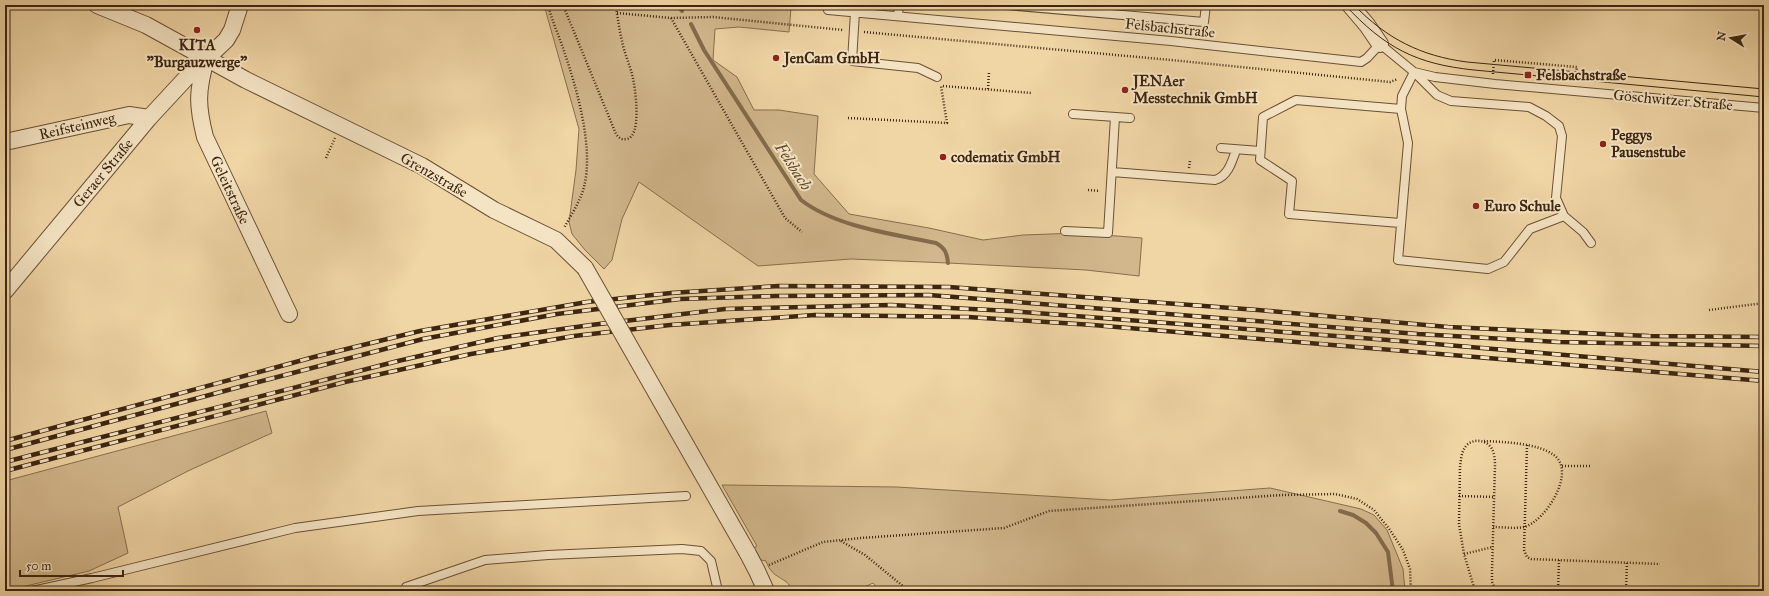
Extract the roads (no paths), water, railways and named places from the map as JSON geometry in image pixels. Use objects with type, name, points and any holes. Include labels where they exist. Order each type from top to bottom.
[{"type":"street","name":"Grenzstraße","points":[[97,5],[146,25],[206,60],[422,166],[494,210],[556,240],[585,268],[747,552],[766,591]]},
{"type":"street","name":"Göschwitzer Straße","points":[[1350,5],[1367,25],[1380,44]]},
{"type":"street","name":"Geraer Straße","points":[[5,291],[149,118],[226,40],[243,7]]},
{"type":"street","name":"Geleitstraße","points":[[206,60],[200,82],[199,111],[205,137],[290,314]]},
{"type":"street","name":"Reifsteinweg","points":[[5,142],[129,115],[149,118]]},
{"type":"lane","points":[[898,16],[900,5]]},
{"type":"lane","points":[[1006,5],[1204,22],[1206,5]]},
{"type":"lane","name":"Felsbachstraße","points":[[828,10],[1171,41],[1361,62],[1367,58],[1380,44]]},
{"type":"lane","points":[[855,12],[852,61],[918,68],[937,77]]},
{"type":"lane","name":"Göschwitzer Straße","points":[[1380,44],[1414,72],[1435,77],[1764,108]]},
{"type":"lane","points":[[1564,216],[1530,229],[1504,262],[1488,269],[1398,260],[1408,143],[1401,109],[1402,96],[1414,72],[1437,94],[1450,101],[1529,107],[1546,116],[1559,126],[1562,136],[1556,198],[1564,216],[1583,232],[1591,243]]},
{"type":"lane","points":[[1400,223],[1289,214],[1292,181],[1260,160],[1260,151],[1263,117],[1296,100],[1401,109]]},
{"type":"lane","points":[[1073,114],[1130,118]]},
{"type":"lane","points":[[1065,231],[1108,233],[1115,117]]},
{"type":"lane","points":[[1221,148],[1260,151]]},
{"type":"lane","points":[[1112,172],[1214,180],[1226,173],[1236,150]]},
{"type":"lane","points":[[32,591],[92,578],[295,528],[418,511],[686,496]]},
{"type":"lane","points":[[405,591],[406,587],[485,560],[548,555],[682,549],[702,551],[711,561],[718,591]]},
{"type":"waterway","name":"Felsbach","points":[[677,5],[682,11]]},
{"type":"waterway","name":"Felsbach","points":[[691,24],[704,50],[801,200],[831,217],[848,223],[884,233],[936,243],[945,251],[948,263]]},
{"type":"waterway","points":[[1340,511],[1353,515],[1366,523],[1376,533],[1388,552],[1393,591]]},
{"type":"tram line","points":[[1345,5],[1360,20],[1388,43],[1418,58],[1453,67],[1764,97]]},
{"type":"tram line","points":[[1354,5],[1379,27],[1406,44],[1450,59],[1467,62],[1764,89]]},
{"type":"railway","points":[[5,441],[314,357],[420,331],[587,302],[671,293],[779,286],[949,287],[1258,310],[1448,327],[1649,336],[1764,337]]},
{"type":"railway","points":[[5,450],[423,339],[557,314],[680,299],[775,296],[929,295],[1418,334],[1558,342],[1764,346]]},
{"type":"railway","points":[[5,462],[398,361],[498,338],[725,309],[891,305],[1011,311],[1388,340],[1764,372]]},
{"type":"railway","points":[[5,471],[345,382],[471,354],[574,336],[670,325],[815,315],[968,317],[1093,325],[1764,381]]},
{"type":"place","name":"KITA \"Burgauzwerge\"","points":[[197,30]]},
{"type":"place","name":"JenCam GmbH","points":[[776,58]]},
{"type":"place","name":"Felsbachstraße","points":[[1528,75]]},
{"type":"place","name":"JENAer Messtechnik GmbH","points":[[1125,90]]},
{"type":"place","name":"Peggys Pausenstube","points":[[1603,144]]},
{"type":"place","name":"codematix GmbH","points":[[943,157]]},
{"type":"place","name":"Euro Schule","points":[[1476,206]]}]
